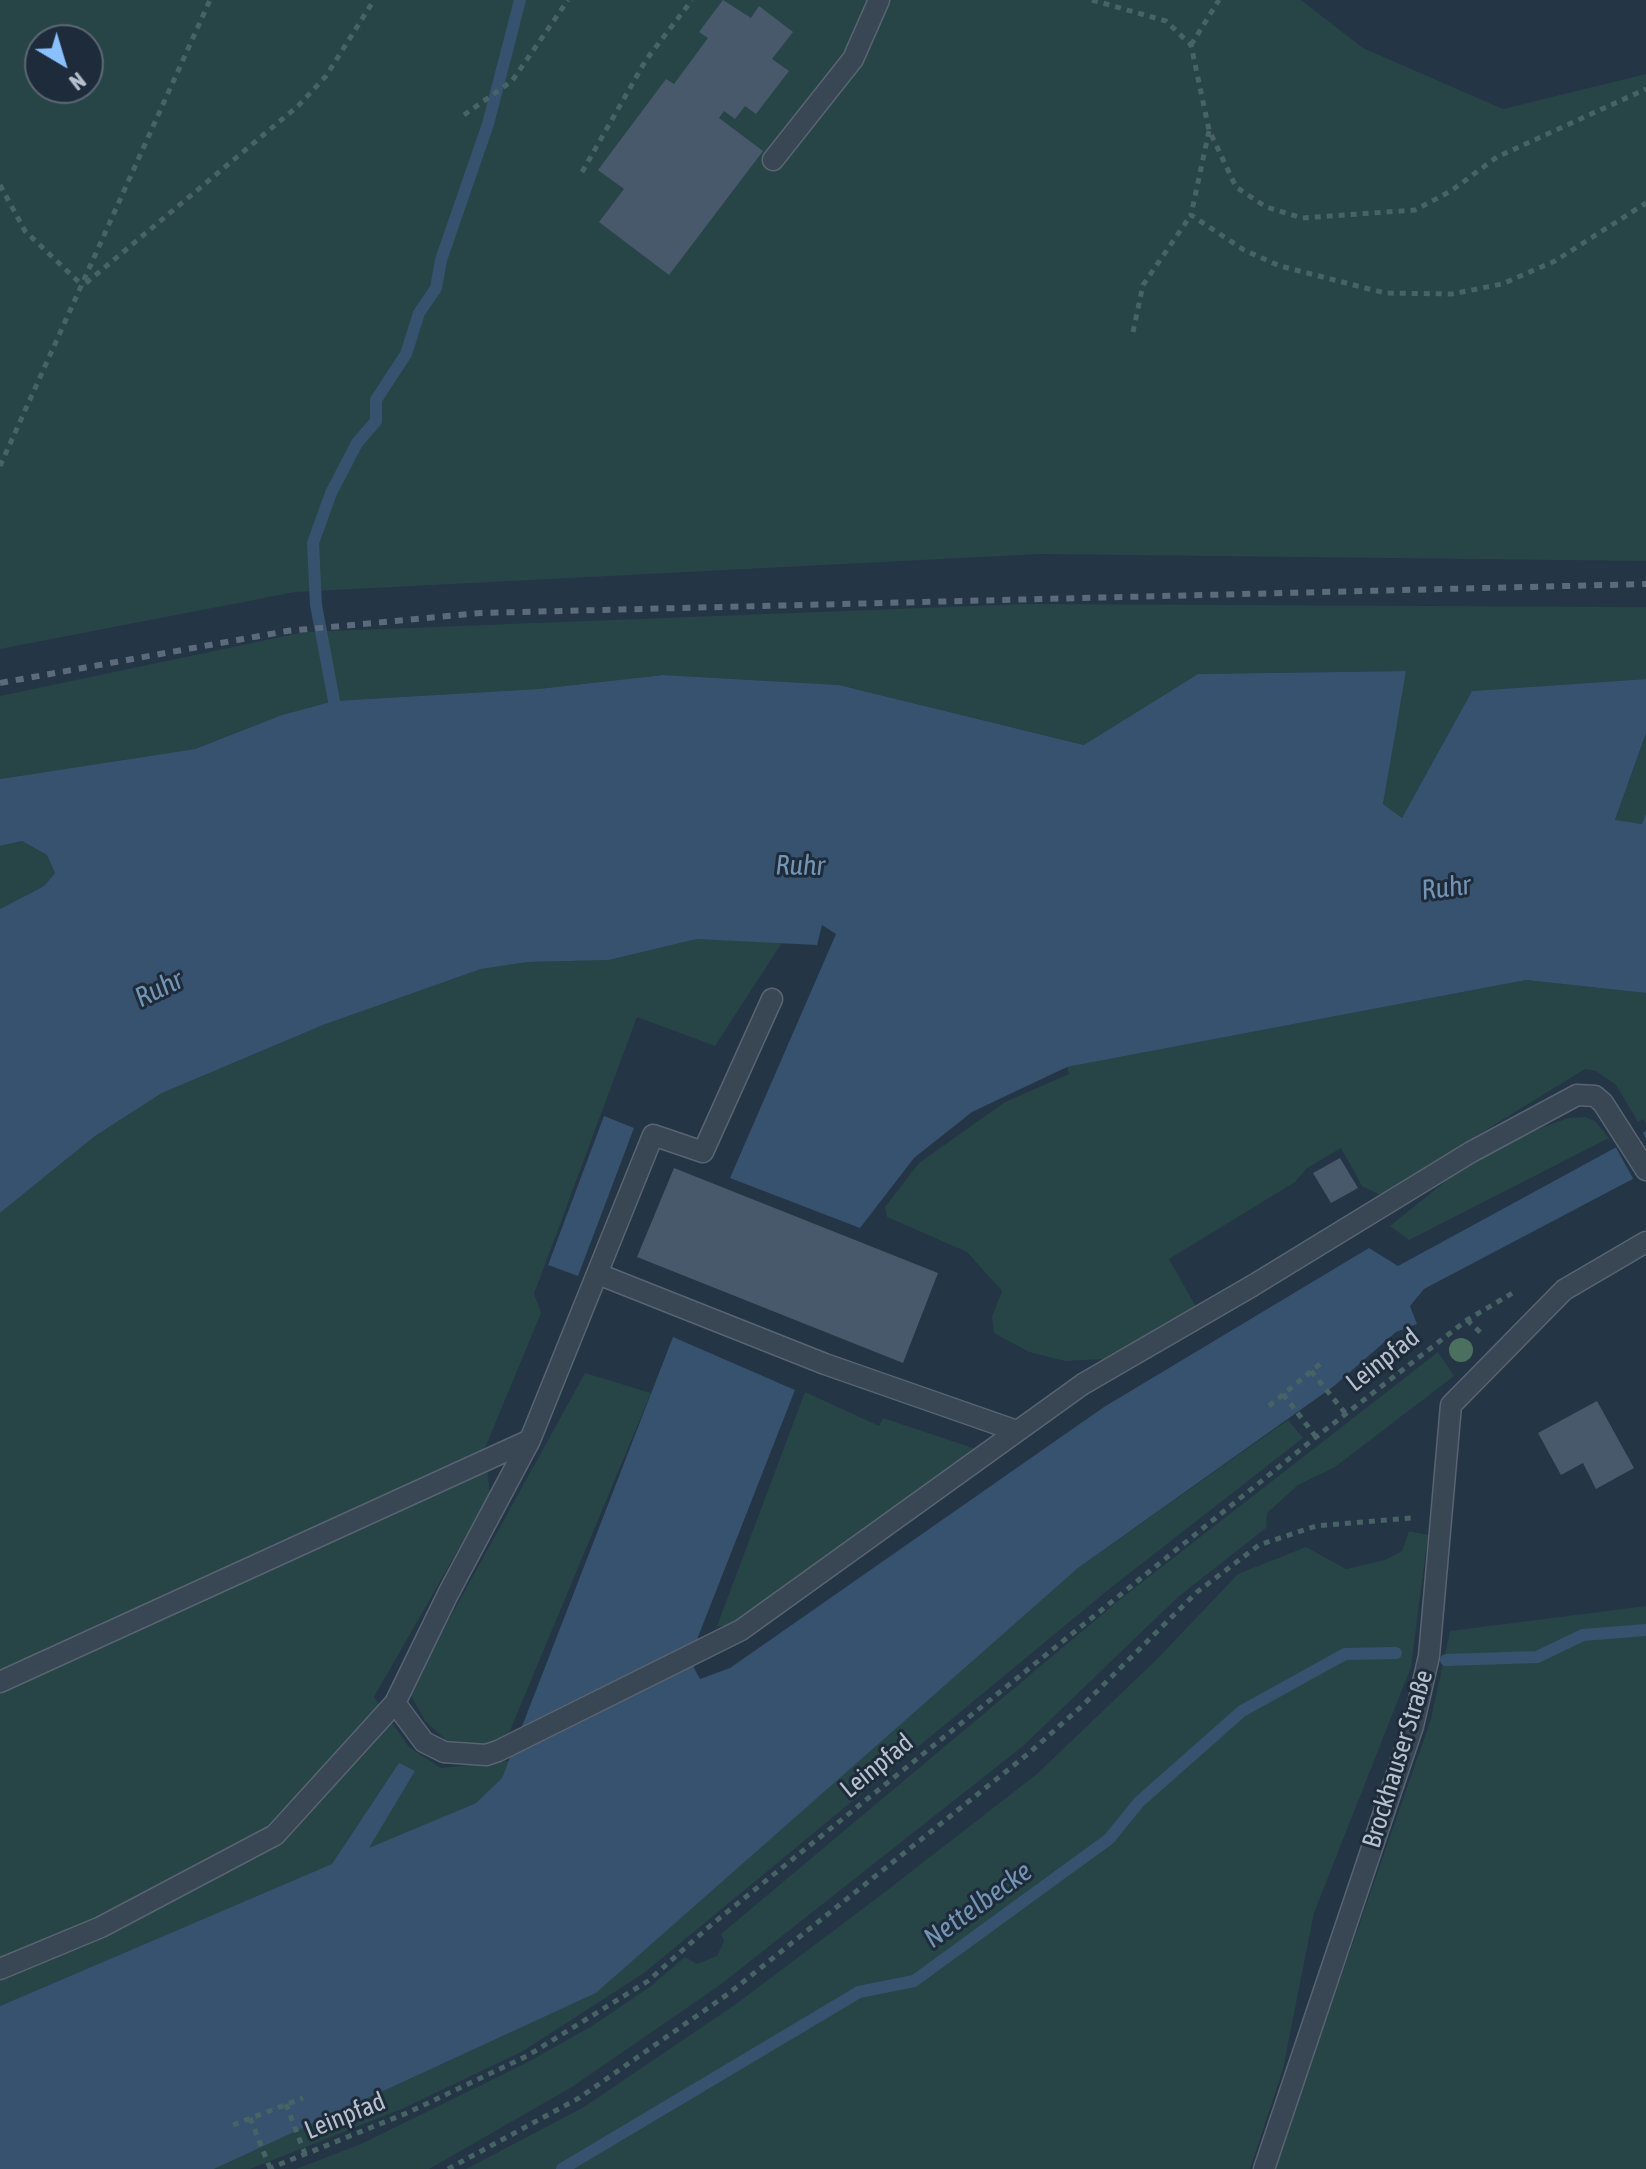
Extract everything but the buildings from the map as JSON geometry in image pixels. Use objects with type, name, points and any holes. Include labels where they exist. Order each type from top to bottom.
[{"type":"lane","points":[[773,160],[853,59],[879,0]]},
{"type":"lane","points":[[0,1969],[101,1927],[275,1835],[395,1703],[448,1594],[530,1440],[653,1135],[703,1152],[772,999]]},
{"type":"lane","points":[[395,1703],[424,1742],[444,1752],[486,1755],[722,1639],[753,1621],[1014,1430],[1083,1384],[1252,1286],[1458,1159],[1577,1095],[1595,1096],[1626,1134],[1646,1170]]},
{"type":"lane","name":"Brockhauser Straße","points":[[1264,2169],[1413,1726],[1429,1656],[1451,1405],[1564,1290],[1646,1242]]},
{"type":"lane","points":[[598,1274],[825,1364],[1014,1430]]},
{"type":"lane","points":[[0,1682],[530,1440]]},
{"type":"path","points":[[0,466],[210,0]]},
{"type":"path","points":[[83,286],[298,106],[326,76],[374,0]]},
{"type":"path","points":[[464,115],[512,81],[568,0]]},
{"type":"path","points":[[582,172],[646,60],[692,0]]},
{"type":"path","points":[[1092,0],[1166,21],[1191,45],[1209,130],[1236,187],[1266,207],[1302,218],[1415,210],[1451,191],[1497,157],[1646,89]]},
{"type":"path","points":[[1191,45],[1219,0]]},
{"type":"path","points":[[1133,332],[1143,285],[1191,215],[1209,130]]},
{"type":"path","points":[[0,185],[25,231],[83,286]]},
{"type":"path","points":[[1191,215],[1244,250],[1280,266],[1385,293],[1452,294],[1502,284],[1555,261],[1646,203]]},
{"type":"path","name":"Leinpfad","points":[[269,2169],[407,2113],[527,2056],[648,1981],[711,1925],[1316,1437],[1467,1320],[1478,1331]]},
{"type":"path","points":[[1269,1406],[1320,1364]]},
{"type":"path","points":[[1311,1371],[1346,1414]]},
{"type":"path","points":[[1283,1394],[1316,1437]]},
{"type":"path","points":[[448,2169],[579,2098],[728,1994],[1029,1753],[1082,1706],[1197,1592],[1259,1545],[1316,1526],[1401,1520],[1440,1511]]},
{"type":"path","points":[[233,2125],[303,2098]]},
{"type":"path","points":[[286,2104],[305,2154]]},
{"type":"path","points":[[250,2118],[269,2169]]},
{"type":"green space","points":[[0,0],[1301,0],[1363,48],[1503,109],[1646,74],[1646,561],[1040,554],[295,592],[0,649]]},
{"type":"green space","points":[[1024,604],[1646,607],[1646,679],[1472,691],[1402,818],[1383,804],[1405,671],[1198,674],[1085,745],[839,685],[663,675],[538,689],[334,701],[282,715],[195,749],[0,779],[0,696],[304,632]]},
{"type":"green space","points":[[1646,733],[1646,813],[1642,824],[1615,821]]},
{"type":"green space","points":[[22,841],[47,855],[55,873],[44,886],[0,909],[0,846]]},
{"type":"green space","points":[[697,939],[783,941],[715,1046],[637,1017],[534,1294],[541,1313],[485,1448],[490,1494],[374,1697],[409,1747],[441,1768],[509,1761],[502,1778],[476,1803],[368,1849],[415,1771],[333,1864],[0,2006],[0,1213],[95,1136],[162,1093],[323,1025],[481,969],[528,962],[609,960]]},
{"type":"green space","points":[[1526,980],[1646,993],[1646,1123],[1643,1119],[1638,1122],[1616,1085],[1596,1071],[1585,1069],[1380,1195],[1362,1186],[1341,1148],[1307,1168],[1295,1182],[1169,1259],[1196,1307],[1131,1348],[1104,1359],[1065,1361],[1029,1352],[994,1333],[992,1317],[1002,1291],[967,1252],[887,1217],[885,1207],[919,1163],[1005,1102],[1069,1074],[1067,1067]]},
{"type":"green space","points":[[1585,1117],[1595,1121],[1609,1138],[1409,1240],[1390,1226],[1463,1167],[1533,1131],[1568,1118]]},
{"type":"green space","points":[[1438,1352],[1454,1376],[1335,1467],[1298,1485],[1267,1513],[1266,1528],[1178,1597],[1023,1746],[720,1985],[572,2087],[429,2169],[296,2169],[361,2144],[528,2062],[592,2026],[651,1986],[685,1957],[697,1964],[717,1956],[724,1941],[721,1934],[1123,1597]]},
{"type":"green space","points":[[585,1373],[651,1393],[509,1733],[486,1744],[446,1740],[425,1721],[409,1692]]},
{"type":"green space","points":[[805,1392],[879,1426],[883,1418],[982,1451],[733,1627],[717,1626]]},
{"type":"green space","points":[[1288,1420],[1303,1438],[1113,1586],[644,1973],[523,2051],[404,2108],[250,2169],[214,2169],[596,1993],[1078,1568]]},
{"type":"green space","points":[[1409,1531],[1428,1535],[1411,1667],[1314,1913],[1283,2069],[1250,2169],[466,2169],[584,2107],[736,2004],[881,1895],[1037,1774],[1157,1659],[1238,1574],[1306,1547],[1346,1569],[1385,1560],[1402,1551]]},
{"type":"green space","points":[[1646,1606],[1646,2169],[1274,2169],[1431,1719],[1450,1631]]},
{"type":"water","name":"Ruhr","points":[[1406,671],[1383,804],[1402,818],[1472,691],[1646,679],[1646,733],[1615,820],[1642,824],[1646,813],[1646,993],[1526,980],[1067,1067],[972,1112],[914,1158],[860,1228],[730,1178],[836,934],[822,925],[817,945],[697,939],[609,960],[528,962],[481,969],[323,1025],[162,1093],[95,1136],[0,1213],[0,909],[44,886],[55,873],[47,855],[22,841],[0,846],[0,779],[195,749],[282,715],[334,701],[538,689],[663,675],[839,685],[1084,745],[1198,674]]},
{"type":"water","points":[[604,1116],[634,1128],[578,1276],[548,1265]]},
{"type":"water","points":[[1646,1131],[1646,1172],[1424,1289],[1410,1306],[1417,1324],[1396,1332],[1334,1386],[1078,1568],[596,1993],[214,2169],[0,2169],[0,2006],[332,1864],[399,1763],[415,1771],[369,1848],[476,1803],[502,1778],[673,1337],[795,1390],[698,1637],[694,1668],[700,1679],[730,1668],[1104,1407],[1369,1248],[1398,1266]]},
{"type":"pier","points":[[1641,1129],[1646,1139],[1646,1176],[1635,1182],[1614,1144]]},
{"type":"waterway","points":[[334,701],[316,605],[313,543],[331,493],[357,443],[376,421],[376,400],[406,354],[419,313],[436,288],[441,260],[488,124],[520,0]]},
{"type":"waterway","name":"Nettelbecke","points":[[1446,1660],[1537,1657],[1583,1635],[1646,1630]]},
{"type":"waterway","name":"Nettelbecke","points":[[562,2169],[859,1992],[914,1981],[1109,1839],[1139,1802],[1242,1711],[1345,1654],[1396,1653]]},
{"type":"railway","points":[[0,683],[287,631],[480,613],[1646,584]]}]
